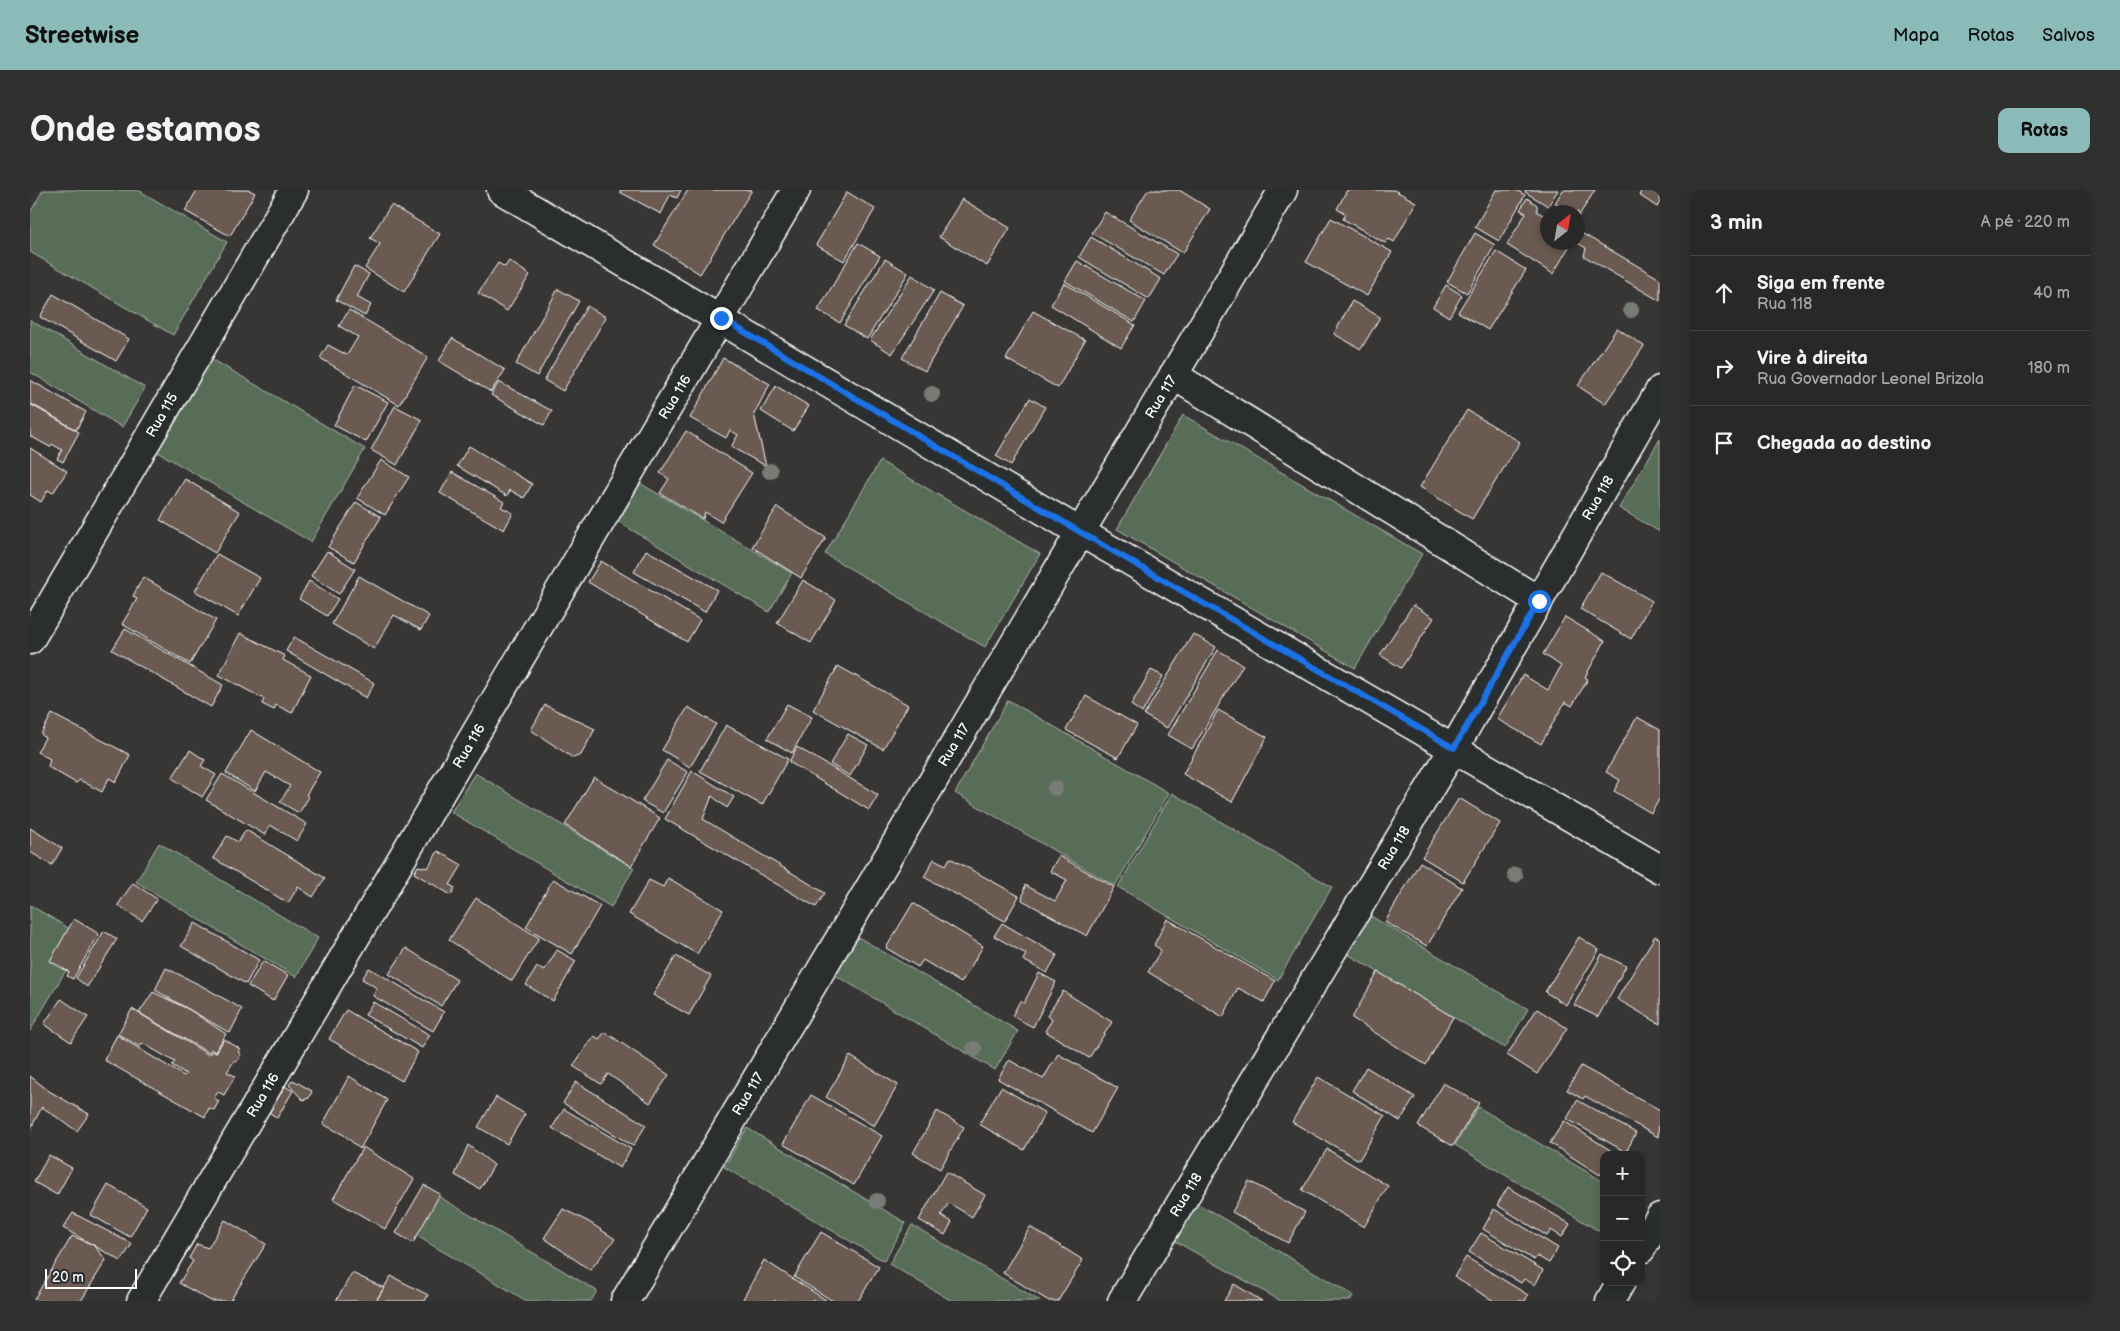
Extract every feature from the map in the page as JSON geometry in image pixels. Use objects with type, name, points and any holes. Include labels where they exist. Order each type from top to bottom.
[{"type":"street","name":"Rua 115","points":[[30,640],[294,190]]},
{"type":"street","points":[[501,190],[721,318],[1080,532],[1660,868]]},
{"type":"street","name":"Rua 116","points":[[141,1301],[796,190]]},
{"type":"street","name":"Rua 117","points":[[625,1301],[1283,190]]},
{"type":"street","points":[[1174,376],[1539,601]]},
{"type":"street","name":"Rua 118","points":[[1122,1301],[1454,748],[1660,390]]},
{"type":"street","points":[[1645,1242],[1660,1217]]},
{"type":"street","points":[[1610,1301],[1619,1286]]},
{"type":"green space","points":[[43,190],[138,190],[227,242],[173,335],[30,252],[30,213]]},
{"type":"green space","points":[[30,320],[145,388],[122,427],[30,372]]},
{"type":"green space","points":[[205,355],[365,449],[311,542],[151,448]]},
{"type":"green space","points":[[1183,415],[1422,554],[1355,668],[1117,529]]},
{"type":"green space","points":[[1660,439],[1660,532],[1619,508]]},
{"type":"green space","points":[[880,461],[1040,554],[985,647],[825,554]]},
{"type":"green space","points":[[633,479],[792,573],[769,612],[610,517]]},
{"type":"green space","points":[[1008,700],[1169,793],[1115,886],[955,793]]},
{"type":"green space","points":[[475,773],[634,868],[611,907],[451,812]]},
{"type":"green space","points":[[1172,793],[1332,887],[1278,980],[1118,887]]},
{"type":"green space","points":[[159,843],[318,938],[296,977],[136,882]]},
{"type":"green space","points":[[30,905],[85,938],[30,1031]]},
{"type":"green space","points":[[1369,915],[1528,1009],[1505,1048],[1346,953]]},
{"type":"green space","points":[[858,937],[1018,1031],[995,1070],[835,975]]},
{"type":"green space","points":[[1478,1107],[1600,1180],[1600,1232],[1455,1145]]},
{"type":"green space","points":[[747,1128],[906,1223],[884,1261],[724,1167]]},
{"type":"green space","points":[[438,1196],[597,1291],[591,1301],[527,1301],[415,1235]]},
{"type":"green space","points":[[1195,1202],[1353,1295],[1350,1301],[1281,1301],[1173,1240]]},
{"type":"green space","points":[[912,1225],[1040,1301],[952,1301],[889,1264]]},
{"type":"building","points":[[197,190],[249,190],[255,193],[230,236],[185,211]]},
{"type":"building","points":[[621,190],[681,190],[677,198],[670,195],[661,214],[620,192]]},
{"type":"building","points":[[688,190],[752,190],[700,274],[654,245]]},
{"type":"building","points":[[1148,190],[1179,190],[1210,209],[1183,253],[1129,220]]},
{"type":"building","points":[[1347,190],[1394,190],[1416,202],[1394,242],[1389,239],[1385,243],[1343,219],[1346,214],[1337,209]]},
{"type":"building","points":[[1496,190],[1516,190],[1525,195],[1499,241],[1475,227]]},
{"type":"building","points":[[1526,190],[1558,190],[1549,205],[1525,192]]},
{"type":"building","points":[[1563,190],[1595,190],[1585,206],[1558,205],[1555,203]]},
{"type":"building","points":[[1642,190],[1660,190],[1660,202],[1657,207],[1639,195]]},
{"type":"building","points":[[847,192],[875,209],[844,261],[816,245]]},
{"type":"building","points":[[1527,198],[1537,205],[1537,212],[1540,213],[1540,250],[1567,250],[1553,274],[1507,245],[1526,213],[1520,210]]},
{"type":"building","points":[[962,199],[1010,228],[987,266],[939,237]]},
{"type":"building","points":[[391,205],[440,234],[404,292],[365,268],[380,244],[370,238]]},
{"type":"building","points":[[1105,212],[1177,254],[1164,275],[1092,233]]},
{"type":"building","points":[[1331,218],[1392,252],[1367,296],[1306,262]]},
{"type":"building","points":[[1475,233],[1495,245],[1467,293],[1447,282]]},
{"type":"building","points":[[1585,235],[1660,279],[1660,301],[1584,256],[1586,248]]},
{"type":"building","points":[[1091,237],[1161,279],[1149,299],[1079,257]]},
{"type":"building","points":[[858,243],[880,256],[840,323],[818,310]]},
{"type":"building","points":[[1496,251],[1526,270],[1488,330],[1458,312]]},
{"type":"building","points":[[885,259],[908,273],[867,339],[844,325]]},
{"type":"building","points":[[509,261],[530,275],[507,311],[478,293],[498,263],[505,267]]},
{"type":"building","points":[[1077,261],[1146,301],[1134,322],[1065,281]]},
{"type":"building","points":[[354,266],[369,274],[357,297],[371,305],[365,316],[336,300]]},
{"type":"building","points":[[912,275],[934,290],[892,354],[870,340]]},
{"type":"building","points":[[1064,283],[1135,325],[1121,348],[1051,305]]},
{"type":"building","points":[[1446,285],[1462,295],[1449,317],[1433,307]]},
{"type":"building","points":[[558,289],[579,301],[537,376],[516,364]]},
{"type":"building","points":[[940,293],[963,306],[925,371],[902,358]]},
{"type":"building","points":[[53,294],[129,339],[116,361],[40,317]]},
{"type":"building","points":[[1352,301],[1380,317],[1361,349],[1334,334]]},
{"type":"building","points":[[587,306],[606,317],[563,391],[544,380]]},
{"type":"building","points":[[349,310],[428,357],[399,405],[320,358],[328,345],[347,355],[358,337],[339,326]]},
{"type":"building","points":[[1033,311],[1085,340],[1058,388],[1006,359]]},
{"type":"building","points":[[1617,328],[1644,346],[1605,404],[1578,386]]},
{"type":"building","points":[[452,338],[505,370],[491,392],[439,361]]},
{"type":"building","points":[[723,358],[770,384],[754,414],[766,466],[731,447],[738,435],[730,430],[726,438],[690,418]]},
{"type":"building","points":[[30,380],[86,412],[76,430],[30,403]]},
{"type":"building","points":[[499,382],[552,411],[544,425],[491,395]]},
{"type":"building","points":[[355,385],[388,402],[366,442],[334,425]]},
{"type":"building","points":[[776,386],[809,406],[793,431],[761,411]]},
{"type":"building","points":[[1030,398],[1045,407],[1011,465],[996,456]]},
{"type":"building","points":[[30,404],[79,432],[63,462],[57,459],[62,450],[52,444],[50,447],[30,436]]},
{"type":"building","points":[[395,406],[422,420],[397,465],[371,450]]},
{"type":"building","points":[[1467,410],[1520,442],[1472,519],[1420,487]]},
{"type":"building","points":[[686,431],[752,473],[721,522],[705,512],[703,519],[660,493],[669,479],[660,473]]},
{"type":"building","points":[[469,446],[532,484],[524,498],[510,490],[507,496],[457,466]]},
{"type":"building","points":[[30,448],[67,471],[53,493],[48,490],[41,502],[30,495]]},
{"type":"building","points":[[381,460],[409,477],[385,515],[357,498]]},
{"type":"building","points":[[452,472],[504,502],[501,507],[513,513],[504,530],[440,493]]},
{"type":"building","points":[[185,479],[240,512],[215,553],[160,520]]},
{"type":"building","points":[[356,502],[381,517],[354,562],[328,547]]},
{"type":"building","points":[[777,507],[826,538],[801,578],[752,547]]},
{"type":"building","points":[[646,550],[717,590],[705,612],[634,572]]},
{"type":"building","points":[[327,551],[355,569],[339,594],[311,576]]},
{"type":"building","points":[[217,554],[260,578],[238,616],[195,591]]},
{"type":"building","points":[[601,561],[700,620],[687,642],[588,582]]},
{"type":"building","points":[[1601,572],[1652,601],[1631,639],[1580,609]]},
{"type":"building","points":[[359,576],[429,616],[421,630],[394,615],[374,649],[332,624]]},
{"type":"building","points":[[143,577],[216,620],[190,664],[122,624],[137,599],[133,596]]},
{"type":"building","points":[[803,580],[836,600],[811,643],[777,623]]},
{"type":"building","points":[[309,581],[338,599],[327,616],[299,599]]},
{"type":"building","points":[[1413,605],[1434,618],[1401,668],[1380,655]]},
{"type":"building","points":[[1565,617],[1605,641],[1585,677],[1588,679],[1572,706],[1565,702],[1541,744],[1497,719],[1523,675],[1548,690],[1561,666],[1543,654]]},
{"type":"building","points":[[125,629],[223,685],[211,707],[112,650]]},
{"type":"building","points":[[240,633],[285,656],[283,660],[311,675],[292,713],[276,705],[274,710],[262,704],[264,699],[219,675]]},
{"type":"building","points":[[1193,634],[1216,647],[1167,728],[1144,715]]},
{"type":"building","points":[[294,637],[374,683],[366,698],[286,651]]},
{"type":"building","points":[[1218,650],[1243,665],[1192,749],[1168,735]]},
{"type":"building","points":[[838,666],[908,705],[883,749],[813,710]]},
{"type":"building","points":[[1151,670],[1163,676],[1142,713],[1131,705]]},
{"type":"building","points":[[1086,696],[1137,725],[1118,758],[1066,730]]},
{"type":"building","points":[[787,704],[812,717],[792,753],[767,739]]},
{"type":"building","points":[[545,705],[595,729],[581,755],[573,758],[531,730]]},
{"type":"building","points":[[688,707],[716,724],[690,767],[662,750]]},
{"type":"building","points":[[1218,710],[1267,737],[1232,802],[1183,774]]},
{"type":"building","points":[[52,714],[130,755],[116,782],[109,778],[102,792],[80,780],[76,783],[48,767],[50,759],[37,752],[45,738],[41,734]]},
{"type":"building","points":[[1637,717],[1660,730],[1660,798],[1651,813],[1614,791],[1620,780],[1606,772]]},
{"type":"building","points":[[726,725],[788,759],[762,805],[700,771]]},
{"type":"building","points":[[251,730],[320,772],[306,795],[309,797],[299,813],[280,802],[290,786],[266,772],[255,791],[226,773]]},
{"type":"building","points":[[848,734],[868,745],[850,776],[830,764]]},
{"type":"building","points":[[797,747],[878,795],[869,810],[789,762]]},
{"type":"building","points":[[190,750],[205,760],[201,766],[216,775],[202,797],[172,778]]},
{"type":"building","points":[[667,760],[688,772],[663,813],[642,801]]},
{"type":"building","points":[[692,771],[734,797],[727,808],[712,796],[703,819],[825,893],[816,907],[665,819]]},
{"type":"building","points":[[222,774],[307,824],[297,841],[270,825],[265,835],[206,800]]},
{"type":"building","points":[[594,777],[660,818],[631,866],[565,825]]},
{"type":"building","points":[[1459,798],[1500,823],[1463,882],[1422,857]]},
{"type":"building","points":[[30,828],[62,848],[52,865],[30,852]]},
{"type":"building","points":[[246,830],[325,878],[313,897],[298,887],[288,903],[213,858],[227,836],[238,842]]},
{"type":"building","points":[[438,851],[462,865],[450,885],[455,888],[451,895],[414,873],[418,866],[428,868]]},
{"type":"building","points":[[1059,856],[1114,887],[1087,936],[1022,900],[1025,885],[1055,901],[1067,880],[1050,871]]},
{"type":"building","points":[[950,858],[1019,896],[1005,921],[924,877],[934,859],[946,865]]},
{"type":"building","points":[[1420,862],[1462,888],[1427,946],[1385,922]]},
{"type":"building","points":[[668,878],[723,910],[697,954],[629,914],[649,880],[663,887]]},
{"type":"building","points":[[553,879],[600,906],[572,954],[526,927]]},
{"type":"building","points":[[133,883],[157,899],[142,921],[118,905]]},
{"type":"building","points":[[476,898],[539,938],[512,981],[449,940]]},
{"type":"building","points":[[913,903],[983,946],[961,983],[923,960],[918,967],[886,948]]},
{"type":"building","points":[[74,919],[99,934],[73,979],[67,976],[69,972],[50,961]]},
{"type":"building","points":[[1167,919],[1275,981],[1264,1002],[1238,988],[1223,1017],[1148,972],[1161,950],[1154,945]]},
{"type":"building","points":[[195,923],[259,960],[246,984],[181,946]]},
{"type":"building","points":[[1002,923],[1057,955],[1047,973],[1023,960],[1026,954],[994,936]]},
{"type":"building","points":[[104,931],[117,939],[87,987],[76,978]]},
{"type":"building","points":[[1655,936],[1660,939],[1660,1024],[1617,999]]},
{"type":"building","points":[[1579,937],[1599,950],[1566,1005],[1545,992]]},
{"type":"building","points":[[406,948],[457,980],[441,1006],[389,974]]},
{"type":"building","points":[[557,950],[576,961],[553,1001],[526,985],[537,967],[544,971]]},
{"type":"building","points":[[1602,954],[1626,966],[1598,1017],[1574,1005]]},
{"type":"building","points":[[676,956],[711,976],[689,1015],[653,995]]},
{"type":"building","points":[[263,961],[288,975],[273,1001],[248,986]]},
{"type":"building","points":[[166,968],[242,1009],[230,1033],[155,990]]},
{"type":"building","points":[[369,968],[444,1012],[433,1031],[373,996],[377,988],[362,979]]},
{"type":"building","points":[[1378,972],[1453,1017],[1426,1065],[1352,1018]]},
{"type":"building","points":[[1039,973],[1056,982],[1033,1027],[1012,1016],[1020,1001],[1024,1003]]},
{"type":"building","points":[[1063,991],[1112,1022],[1089,1058],[1045,1031],[1052,1020],[1047,1016]]},
{"type":"building","points":[[153,992],[190,1010],[226,1034],[215,1052],[211,1049],[209,1053],[139,1013]]},
{"type":"building","points":[[61,999],[88,1017],[71,1042],[44,1024]]},
{"type":"building","points":[[373,1002],[430,1035],[422,1048],[365,1015]]},
{"type":"building","points":[[132,1009],[209,1055],[212,1051],[216,1053],[224,1039],[240,1049],[238,1052],[241,1054],[238,1060],[234,1061],[227,1072],[235,1076],[224,1095],[218,1092],[214,1098],[219,1101],[214,1110],[209,1108],[205,1117],[104,1060],[117,1035],[184,1076],[186,1074],[172,1065],[175,1062],[142,1043],[140,1047],[118,1034]]},
{"type":"building","points":[[1537,1009],[1567,1028],[1537,1074],[1507,1055]]},
{"type":"building","points":[[346,1010],[418,1052],[402,1081],[329,1039]]},
{"type":"building","points":[[605,1032],[669,1075],[650,1103],[608,1074],[601,1084],[573,1066],[594,1036],[599,1039]]},
{"type":"building","points":[[1058,1054],[1118,1088],[1092,1133],[998,1079],[1009,1060],[1043,1079]]},
{"type":"building","points":[[850,1056],[898,1085],[874,1126],[826,1097]]},
{"type":"building","points":[[1581,1066],[1660,1110],[1658,1137],[1585,1096],[1583,1099],[1567,1090]]},
{"type":"building","points":[[1366,1067],[1415,1097],[1400,1121],[1352,1091]]},
{"type":"building","points":[[30,1076],[49,1091],[89,1114],[77,1131],[42,1107],[30,1130]]},
{"type":"building","points":[[349,1076],[387,1100],[360,1149],[344,1135],[323,1124]]},
{"type":"building","points":[[1318,1077],[1385,1116],[1359,1160],[1292,1122]]},
{"type":"building","points":[[293,1080],[312,1091],[309,1098],[303,1100],[289,1085]]},
{"type":"building","points":[[576,1082],[646,1125],[633,1146],[563,1103]]},
{"type":"building","points":[[1443,1083],[1479,1103],[1453,1146],[1418,1126]]},
{"type":"building","points":[[283,1085],[293,1091],[277,1118],[269,1112]]},
{"type":"building","points":[[1001,1087],[1045,1113],[1024,1150],[979,1124]]},
{"type":"building","points":[[811,1095],[882,1136],[854,1185],[783,1144]]},
{"type":"building","points":[[496,1097],[525,1114],[507,1144],[478,1127]]},
{"type":"building","points":[[1577,1100],[1636,1133],[1627,1151],[1624,1151],[1567,1119]]},
{"type":"building","points":[[564,1109],[631,1149],[620,1168],[552,1128]]},
{"type":"building","points":[[937,1111],[964,1127],[940,1169],[913,1153]]},
{"type":"building","points":[[1564,1121],[1612,1151],[1600,1151],[1600,1175],[1550,1143]]},
{"type":"building","points":[[468,1145],[494,1165],[480,1189],[455,1175]]},
{"type":"building","points":[[363,1147],[414,1179],[385,1229],[333,1199]]},
{"type":"building","points":[[1327,1149],[1388,1186],[1364,1227],[1302,1190]]},
{"type":"building","points":[[49,1155],[72,1168],[57,1195],[34,1182]]},
{"type":"building","points":[[946,1172],[985,1195],[972,1217],[949,1203],[941,1215],[952,1222],[945,1235],[919,1220]]},
{"type":"building","points":[[1249,1181],[1305,1212],[1288,1243],[1232,1212]]},
{"type":"building","points":[[108,1185],[147,1207],[130,1237],[91,1215]]},
{"type":"building","points":[[424,1185],[440,1194],[413,1243],[396,1233]]},
{"type":"building","points":[[1508,1187],[1570,1224],[1562,1237],[1551,1230],[1547,1236],[1497,1205]]},
{"type":"building","points":[[563,1209],[589,1222],[615,1239],[590,1270],[544,1238]]},
{"type":"building","points":[[1494,1209],[1558,1248],[1549,1263],[1537,1256],[1534,1260],[1483,1229]]},
{"type":"building","points":[[73,1213],[132,1244],[121,1261],[63,1228]]},
{"type":"building","points":[[225,1220],[266,1244],[230,1301],[211,1301],[179,1283],[193,1261],[189,1258],[197,1244],[208,1248]]},
{"type":"building","points":[[1030,1227],[1083,1260],[1058,1301],[1049,1301],[1003,1273]]},
{"type":"building","points":[[821,1232],[879,1267],[858,1301],[833,1301],[794,1277]]},
{"type":"building","points":[[1481,1233],[1543,1270],[1535,1285],[1524,1279],[1521,1283],[1469,1252]]},
{"type":"building","points":[[72,1236],[94,1245],[106,1260],[81,1301],[33,1301]]},
{"type":"building","points":[[1466,1257],[1528,1295],[1525,1301],[1494,1301],[1454,1277]]},
{"type":"building","points":[[764,1260],[826,1300],[742,1301]]},
{"type":"building","points":[[352,1273],[384,1288],[376,1301],[336,1301]]},
{"type":"building","points":[[391,1276],[428,1295],[425,1301],[376,1301]]},
{"type":"building","points":[[1234,1284],[1262,1301],[1224,1301]]},
{"type":"route","points":[[721,318],[1080,532],[1454,748],[1539,601]]}]
